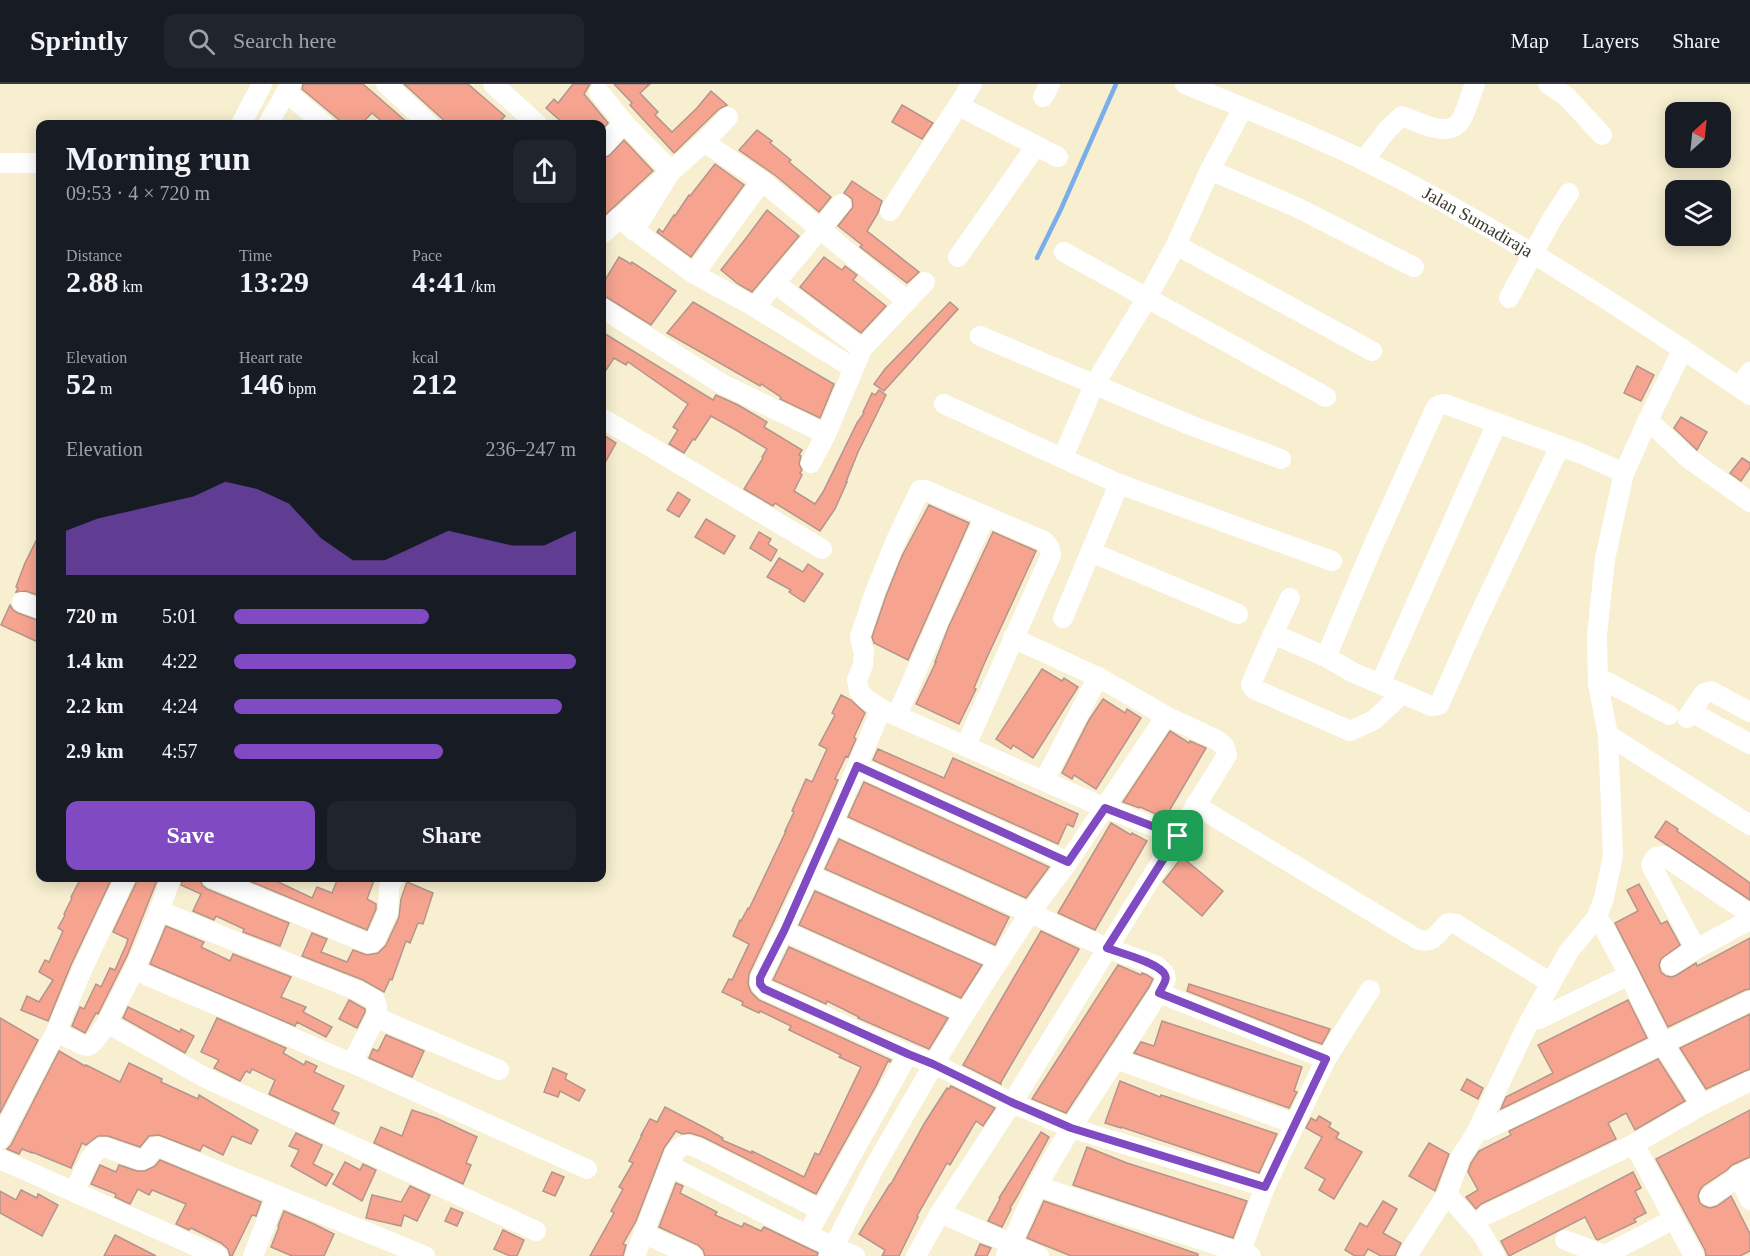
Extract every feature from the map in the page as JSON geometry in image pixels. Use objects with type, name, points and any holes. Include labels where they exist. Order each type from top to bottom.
[{"type":"street","points":[[243,120],[262,84]]},
{"type":"street","points":[[386,84],[425,120]]},
{"type":"street","points":[[493,84],[525,120]]},
{"type":"street","points":[[890,211],[972,84]]},
{"type":"street","name":"Jalan Sumadiraja","points":[[1185,84],[1298,129],[1364,160],[1534,254],[1604,296],[1683,349],[1746,385]]},
{"type":"street","points":[[1364,160],[1388,129],[1402,116],[1441,130],[1459,124],[1475,84]]},
{"type":"street","points":[[1548,84],[1567,96],[1602,135]]},
{"type":"street","points":[[270,120],[288,88],[320,120]]},
{"type":"street","points":[[599,92],[624,123],[671,171]]},
{"type":"street","points":[[959,106],[1058,157]]},
{"type":"street","points":[[1063,458],[1094,385],[1148,298],[1176,246],[1210,170],[1243,108]]},
{"type":"street","points":[[606,230],[704,142],[728,117]]},
{"type":"street","points":[[606,143],[624,123]]},
{"type":"street","points":[[704,142],[762,181],[907,301]]},
{"type":"street","points":[[958,256],[1036,146]]},
{"type":"street","points":[[0,162],[36,163]]},
{"type":"street","points":[[1210,170],[1298,208],[1414,267]]},
{"type":"street","points":[[634,231],[671,171]]},
{"type":"street","points":[[694,274],[762,181]]},
{"type":"street","points":[[1509,298],[1552,219],[1569,193]]},
{"type":"street","points":[[755,307],[841,204]]},
{"type":"street","points":[[618,218],[694,274],[755,307],[853,368]]},
{"type":"street","points":[[1176,246],[1372,351]]},
{"type":"street","points":[[1064,252],[1326,397]]},
{"type":"street","points":[[811,463],[826,434],[862,349],[924,282]]},
{"type":"street","points":[[776,284],[862,349]]},
{"type":"street","points":[[606,311],[722,384],[826,434]]},
{"type":"street","points":[[980,336],[1190,425],[1281,459]]},
{"type":"street","points":[[1407,1256],[1448,1194],[1460,1158],[1475,1135],[1527,1026],[1569,951],[1598,917],[1604,898],[1613,856],[1608,735],[1598,677],[1597,636],[1605,559],[1624,473],[1683,349]]},
{"type":"street","points":[[944,404],[1119,484],[1332,561]]},
{"type":"street","points":[[1326,657],[1370,553],[1435,409],[1439,405],[1445,404],[1560,446],[1624,473]]},
{"type":"street","points":[[606,420],[822,549]]},
{"type":"street","points":[[1648,420],[1688,458],[1750,502]]},
{"type":"street","points":[[1380,684],[1497,423]]},
{"type":"street","points":[[1273,634],[1402,694],[1431,706],[1439,705],[1560,446]]},
{"type":"street","points":[[1063,618],[1119,484]]},
{"type":"street","points":[[966,745],[1051,555],[1044,541],[925,490],[920,490],[896,540],[860,637],[864,652],[863,665],[857,680],[865,698],[889,712],[1105,808],[1178,836]]},
{"type":"street","points":[[985,516],[889,712],[857,766],[784,931],[760,978],[760,984],[764,989],[1071,1128],[1265,1187]]},
{"type":"street","points":[[1091,552],[1238,614]]},
{"type":"street","points":[[1290,598],[1251,684],[1254,689],[1350,731],[1374,720],[1402,694]]},
{"type":"street","points":[[22,602],[36,607]]},
{"type":"street","points":[[916,1256],[940,1213],[1227,755],[1224,746],[1217,740],[1166,716],[1098,677],[1013,638]]},
{"type":"street","points":[[1044,781],[1098,677]]},
{"type":"street","points":[[1598,677],[1750,744]]},
{"type":"street","points":[[1682,715],[1704,693],[1711,691],[1750,712]]},
{"type":"street","points":[[831,1251],[875,1166],[965,1012],[1030,913],[1068,862],[1166,716]]},
{"type":"street","points":[[1608,735],[1750,825]]},
{"type":"street","points":[[857,766],[1068,862]]},
{"type":"street","points":[[1195,805],[1418,939],[1431,942],[1449,923],[1456,924],[1551,983]]},
{"type":"street","points":[[832,823],[1107,948],[1157,966],[1165,974],[1166,979],[1159,993],[1071,1128],[1037,1186],[1008,1250]]},
{"type":"street","points":[[1695,949],[1651,865],[1657,856],[1664,856],[1750,914]]},
{"type":"street","points":[[809,875],[999,960]]},
{"type":"street","points":[[0,1139],[6,1111],[56,1032],[123,882]]},
{"type":"street","points":[[56,1032],[87,1046],[91,1044],[106,1023],[135,970],[170,882]]},
{"type":"street","points":[[222,882],[371,943],[375,940],[388,912],[389,887],[392,882]]},
{"type":"street","points":[[160,911],[358,991],[375,1000],[377,1015],[352,1063]]},
{"type":"street","points":[[1671,965],[1695,949],[1750,920]]},
{"type":"street","points":[[1602,924],[1663,1044],[1702,1105]]},
{"type":"street","points":[[784,931],[965,1012]]},
{"type":"street","points":[[135,970],[252,1019],[317,1050],[352,1063],[587,1169]]},
{"type":"street","points":[[1539,1019],[1629,975]]},
{"type":"street","points":[[1037,1186],[1245,1254],[1265,1187],[1326,1059],[1370,990]]},
{"type":"street","points":[[1159,993],[1326,1059]]},
{"type":"street","points":[[1485,1130],[1750,1001]]},
{"type":"street","points":[[377,1015],[382,1020],[499,1070]]},
{"type":"street","points":[[106,1023],[206,1078],[536,1230]]},
{"type":"street","points":[[807,1235],[908,1054]]},
{"type":"street","points":[[1116,1059],[1295,1124]]},
{"type":"street","points":[[1486,1215],[1634,1144],[1702,1105],[1750,1082]]},
{"type":"street","points":[[1634,1144],[1694,1256]]},
{"type":"street","points":[[635,1256],[675,1152],[681,1145],[690,1145],[821,1209]]},
{"type":"street","points":[[75,1191],[98,1148],[104,1147],[141,1160],[146,1158],[155,1147],[178,1154],[425,1256]]},
{"type":"street","points":[[0,1158],[218,1256]]},
{"type":"street","points":[[670,1166],[807,1235],[831,1251],[855,1256]]},
{"type":"street","points":[[1710,1196],[1744,1172],[1750,1200]]},
{"type":"street","points":[[1448,1194],[1482,1234],[1495,1256]]},
{"type":"street","points":[[253,1256],[277,1195]]},
{"type":"street","points":[[940,1213],[1008,1250],[1039,1256]]},
{"type":"street","points":[[1565,1240],[1606,1255],[1674,1219]]},
{"type":"street","points":[[645,1234],[693,1256]]},
{"type":"building","points":[[303,84],[363,84],[404,120],[380,120],[372,113],[365,120],[339,120],[302,89]]},
{"type":"building","points":[[404,84],[468,84],[505,116],[502,120],[444,120]]},
{"type":"building","points":[[573,84],[590,84],[584,94],[606,120],[560,120],[546,108],[554,99],[558,103]]},
{"type":"building","points":[[614,84],[650,84],[640,93],[658,112],[655,115],[672,132],[711,91],[727,105],[719,109],[674,153]]},
{"type":"building","points":[[902,105],[933,123],[922,139],[892,122]]},
{"type":"building","points":[[757,130],[791,160],[789,162],[831,197],[819,212],[776,176],[739,150]]},
{"type":"building","points":[[624,140],[653,171],[606,214],[606,157]]},
{"type":"building","points":[[715,164],[744,185],[691,257],[657,232],[659,229],[663,232],[689,195]]},
{"type":"building","points":[[852,181],[882,201],[867,231],[919,272],[907,283],[860,247],[862,245],[838,226],[853,207],[852,199],[844,193]]},
{"type":"building","points":[[767,210],[799,236],[752,292],[721,270]]},
{"type":"building","points":[[619,257],[631,264],[632,262],[676,291],[651,325],[606,297],[606,278]]},
{"type":"building","points":[[824,257],[842,270],[845,266],[857,275],[853,280],[886,306],[861,333],[800,287]]},
{"type":"building","points":[[693,302],[834,384],[820,418],[780,399],[781,397],[761,384],[760,386],[667,333]]},
{"type":"building","points":[[950,302],[958,309],[884,391],[874,384],[885,369]]},
{"type":"building","points":[[606,334],[713,400],[716,395],[767,422],[764,427],[802,450],[799,455],[801,456],[799,464],[802,475],[794,491],[815,504],[864,413],[872,393],[875,395],[879,390],[886,395],[858,452],[835,509],[820,531],[775,503],[773,506],[744,489],[767,449],[736,430],[711,416],[684,453],[669,444],[678,430],[673,427],[688,404],[628,362],[626,365],[614,358],[606,370]]},
{"type":"building","points":[[1637,366],[1654,375],[1641,401],[1624,393]]},
{"type":"building","points":[[1681,417],[1707,432],[1697,450],[1674,428]]},
{"type":"building","points":[[606,437],[616,443],[606,461]]},
{"type":"building","points":[[1742,458],[1750,463],[1750,468],[1741,481],[1730,473]]},
{"type":"building","points":[[678,492],[690,500],[679,517],[667,510]]},
{"type":"building","points":[[929,505],[969,523],[908,660],[874,643],[872,637],[902,556]]},
{"type":"building","points":[[706,519],[735,536],[724,554],[695,537]]},
{"type":"building","points":[[759,532],[771,539],[768,544],[777,550],[771,561],[750,548]]},
{"type":"building","points":[[993,532],[1036,551],[959,724],[916,704]]},
{"type":"building","points":[[36,541],[36,595],[26,591],[16,592],[25,563]]},
{"type":"building","points":[[779,558],[803,572],[808,564],[823,574],[804,602],[789,592],[791,590],[767,577]]},
{"type":"building","points":[[10,605],[18,613],[36,620],[36,641],[1,625]]},
{"type":"building","points":[[1042,669],[1078,687],[1033,758],[1013,745],[1011,749],[996,739]]},
{"type":"building","points":[[841,695],[851,700],[865,713],[848,757],[846,756],[835,779],[838,780],[812,840],[749,974],[748,984],[751,992],[759,1000],[891,1060],[888,1061],[816,1194],[703,1137],[676,1131],[664,1148],[636,1221],[623,1244],[626,1245],[623,1256],[590,1256],[614,1213],[611,1211],[623,1189],[619,1187],[633,1163],[629,1161],[641,1135],[650,1119],[657,1122],[665,1107],[723,1138],[722,1140],[752,1153],[752,1151],[804,1177],[815,1153],[819,1155],[861,1067],[789,1030],[791,1026],[742,1005],[743,1002],[722,992],[729,979],[732,980],[749,944],[733,936],[740,920],[749,909],[786,831],[806,779],[812,782],[827,749],[819,745],[835,715],[832,713]]},
{"type":"building","points":[[1103,699],[1125,713],[1127,709],[1141,718],[1096,789],[1074,775],[1072,779],[1062,773],[1089,720]]},
{"type":"building","points":[[1170,731],[1189,743],[1190,741],[1206,748],[1165,818],[1123,802]]},
{"type":"building","points":[[878,749],[944,778],[953,758],[1078,814],[1073,827],[1067,824],[1058,844],[873,760]]},
{"type":"building","points":[[864,782],[1049,867],[1026,898],[848,817]]},
{"type":"building","points":[[1666,821],[1750,883],[1750,900],[1655,837]]},
{"type":"building","points":[[1111,823],[1147,841],[1095,930],[1058,913]]},
{"type":"building","points":[[839,839],[1009,917],[995,945],[825,869]]},
{"type":"building","points":[[1182,857],[1223,891],[1202,916],[1163,882]]},
{"type":"building","points":[[79,882],[110,882],[71,965],[48,1021],[21,1010],[27,996],[39,1002],[53,980],[39,972],[45,960],[49,962],[63,931],[58,928]]},
{"type":"building","points":[[156,882],[127,956],[98,1014],[96,1013],[85,1033],[72,1026],[80,1007],[84,1009],[96,984],[101,987],[110,968],[115,970],[128,939],[113,932],[136,883]]},
{"type":"building","points":[[182,882],[201,882],[207,889],[289,923],[280,946],[243,932],[244,929],[216,916],[214,920],[193,911],[201,894],[181,885]]},
{"type":"building","points":[[252,882],[278,882],[312,898],[317,887],[332,893],[336,882],[373,882],[367,899],[376,904],[376,909],[367,930]]},
{"type":"building","points":[[407,882],[433,893],[423,924],[418,923],[410,943],[406,941],[392,980],[390,979],[384,992],[363,980],[302,956],[312,933],[327,939],[321,952],[347,962],[353,950],[367,955],[378,953],[386,945],[399,917],[401,899]]},
{"type":"building","points":[[1639,884],[1661,924],[1667,921],[1680,945],[1661,959],[1659,965],[1661,972],[1672,977],[1750,938],[1750,989],[1668,1027],[1615,923],[1638,911],[1627,890]]},
{"type":"building","points":[[815,891],[982,965],[961,998],[799,925]]},
{"type":"building","points":[[166,926],[204,942],[201,947],[230,961],[233,954],[291,977],[281,997],[306,1007],[303,1012],[332,1027],[326,1037],[297,1022],[295,1026],[150,964]]},
{"type":"building","points":[[1041,931],[1079,949],[1001,1084],[963,1065]]},
{"type":"building","points":[[789,947],[948,1018],[929,1049],[858,1018],[827,1001],[826,1004],[773,980]]},
{"type":"building","points":[[1118,965],[1153,979],[1149,987],[1066,1113],[1032,1099]]},
{"type":"building","points":[[1189,984],[1330,1029],[1322,1044],[1187,991]]},
{"type":"building","points":[[349,1000],[365,1009],[357,1028],[339,1019]]},
{"type":"building","points":[[1628,1000],[1647,1038],[1501,1109],[1506,1097],[1553,1073],[1538,1045]]},
{"type":"building","points":[[128,1007],[180,1032],[181,1029],[194,1036],[185,1053],[123,1018]]},
{"type":"building","points":[[1750,1014],[1750,1069],[1706,1089],[1680,1048]]},
{"type":"building","points":[[0,1018],[38,1040],[0,1113]]},
{"type":"building","points":[[217,1018],[286,1048],[283,1053],[304,1065],[306,1061],[317,1066],[314,1072],[344,1086],[332,1110],[339,1113],[334,1124],[269,1094],[275,1080],[252,1069],[250,1073],[246,1071],[240,1081],[214,1068],[219,1060],[201,1052]]},
{"type":"building","points":[[1162,1021],[1302,1067],[1294,1091],[1297,1092],[1289,1108],[1134,1053],[1141,1042],[1154,1046]]},
{"type":"building","points":[[386,1035],[424,1051],[412,1077],[369,1058],[373,1049],[378,1051]]},
{"type":"building","points":[[59,1051],[120,1082],[129,1063],[162,1079],[161,1082],[198,1099],[199,1095],[258,1130],[251,1144],[232,1136],[223,1155],[203,1145],[200,1151],[159,1135],[149,1136],[140,1147],[108,1136],[98,1136],[86,1145],[82,1143],[71,1168],[22,1149],[19,1154],[7,1149]]},
{"type":"building","points":[[1658,1059],[1685,1101],[1635,1130],[1626,1113],[1608,1123],[1616,1139],[1481,1204],[1476,1209],[1466,1197],[1478,1190],[1468,1172],[1479,1151],[1511,1135],[1509,1131]]},
{"type":"building","points":[[553,1068],[567,1074],[565,1079],[585,1090],[579,1101],[560,1091],[558,1097],[544,1092]]},
{"type":"building","points":[[1467,1079],[1483,1088],[1478,1099],[1461,1090]]},
{"type":"building","points":[[1120,1081],[1160,1097],[1161,1095],[1277,1134],[1259,1173],[1105,1123]]},
{"type":"building","points":[[951,1086],[995,1108],[983,1126],[976,1121],[950,1165],[947,1163],[917,1216],[899,1256],[882,1256],[885,1250],[859,1234],[891,1184],[924,1124],[947,1088]]},
{"type":"building","points":[[412,1110],[436,1118],[477,1137],[466,1163],[471,1165],[463,1184],[374,1143],[381,1127],[402,1136]]},
{"type":"building","points":[[1750,1110],[1750,1157],[1732,1165],[1703,1186],[1698,1196],[1700,1203],[1710,1208],[1731,1196],[1750,1234],[1750,1251],[1740,1256],[1706,1256],[1705,1250],[1656,1159]]},
{"type":"building","points":[[1319,1116],[1331,1123],[1329,1127],[1339,1133],[1336,1138],[1362,1152],[1334,1199],[1319,1190],[1325,1179],[1305,1168],[1322,1137],[1306,1128],[1311,1118],[1316,1121]]},
{"type":"building","points":[[1041,1132],[1049,1137],[1002,1227],[988,1221],[999,1198]]},
{"type":"building","points":[[296,1133],[322,1145],[313,1164],[333,1174],[326,1186],[291,1166],[299,1150],[289,1146]]},
{"type":"building","points":[[1429,1143],[1449,1154],[1435,1191],[1409,1176]]},
{"type":"building","points":[[1087,1147],[1127,1163],[1247,1201],[1233,1238],[1073,1185]]},
{"type":"building","points":[[160,1160],[261,1202],[256,1216],[252,1215],[232,1256],[221,1243],[191,1228],[189,1230],[176,1224],[186,1204],[152,1190],[149,1195],[138,1189],[130,1204],[115,1197],[116,1194],[91,1184],[100,1165],[116,1172],[119,1165],[145,1171],[155,1166]]},
{"type":"building","points":[[345,1162],[360,1170],[363,1164],[376,1170],[362,1201],[333,1184]]},
{"type":"building","points":[[552,1172],[564,1177],[555,1196],[543,1191]]},
{"type":"building","points":[[1633,1172],[1641,1188],[1635,1191],[1646,1213],[1634,1219],[1636,1222],[1598,1240],[1585,1217],[1509,1256],[1501,1241]]},
{"type":"building","points":[[676,1183],[683,1186],[680,1193],[717,1212],[715,1215],[742,1227],[744,1223],[761,1231],[764,1227],[818,1253],[817,1256],[705,1256],[698,1245],[659,1227]]},
{"type":"building","points":[[410,1186],[430,1195],[417,1221],[404,1215],[401,1226],[366,1218],[372,1195],[401,1202]]},
{"type":"building","points":[[21,1190],[37,1198],[38,1194],[58,1205],[42,1236],[0,1213],[0,1191],[16,1200]]},
{"type":"building","points":[[1044,1201],[1198,1254],[1198,1256],[1071,1256],[1027,1238]]},
{"type":"building","points":[[1383,1201],[1397,1209],[1383,1233],[1401,1243],[1395,1256],[1381,1256],[1368,1249],[1364,1256],[1355,1256],[1345,1250],[1360,1223],[1367,1227]]},
{"type":"building","points":[[451,1208],[463,1213],[457,1226],[445,1221]]},
{"type":"building","points":[[284,1211],[334,1234],[324,1256],[292,1256],[271,1247]]},
{"type":"building","points":[[503,1230],[524,1240],[517,1256],[510,1256],[494,1249]]},
{"type":"building","points":[[115,1235],[156,1256],[104,1256]]},
{"type":"building","points":[[980,1244],[991,1248],[987,1256],[975,1256]]},
{"type":"waterway","points":[[1037,258],[1116,84]]},
{"type":"route","points":[[857,766],[1068,862],[1105,808],[1178,836],[1107,948],[1157,966],[1165,974],[1166,979],[1159,993],[1326,1059],[1265,1187],[1071,1128],[764,989],[760,984],[760,978],[784,931],[857,766]]}]
